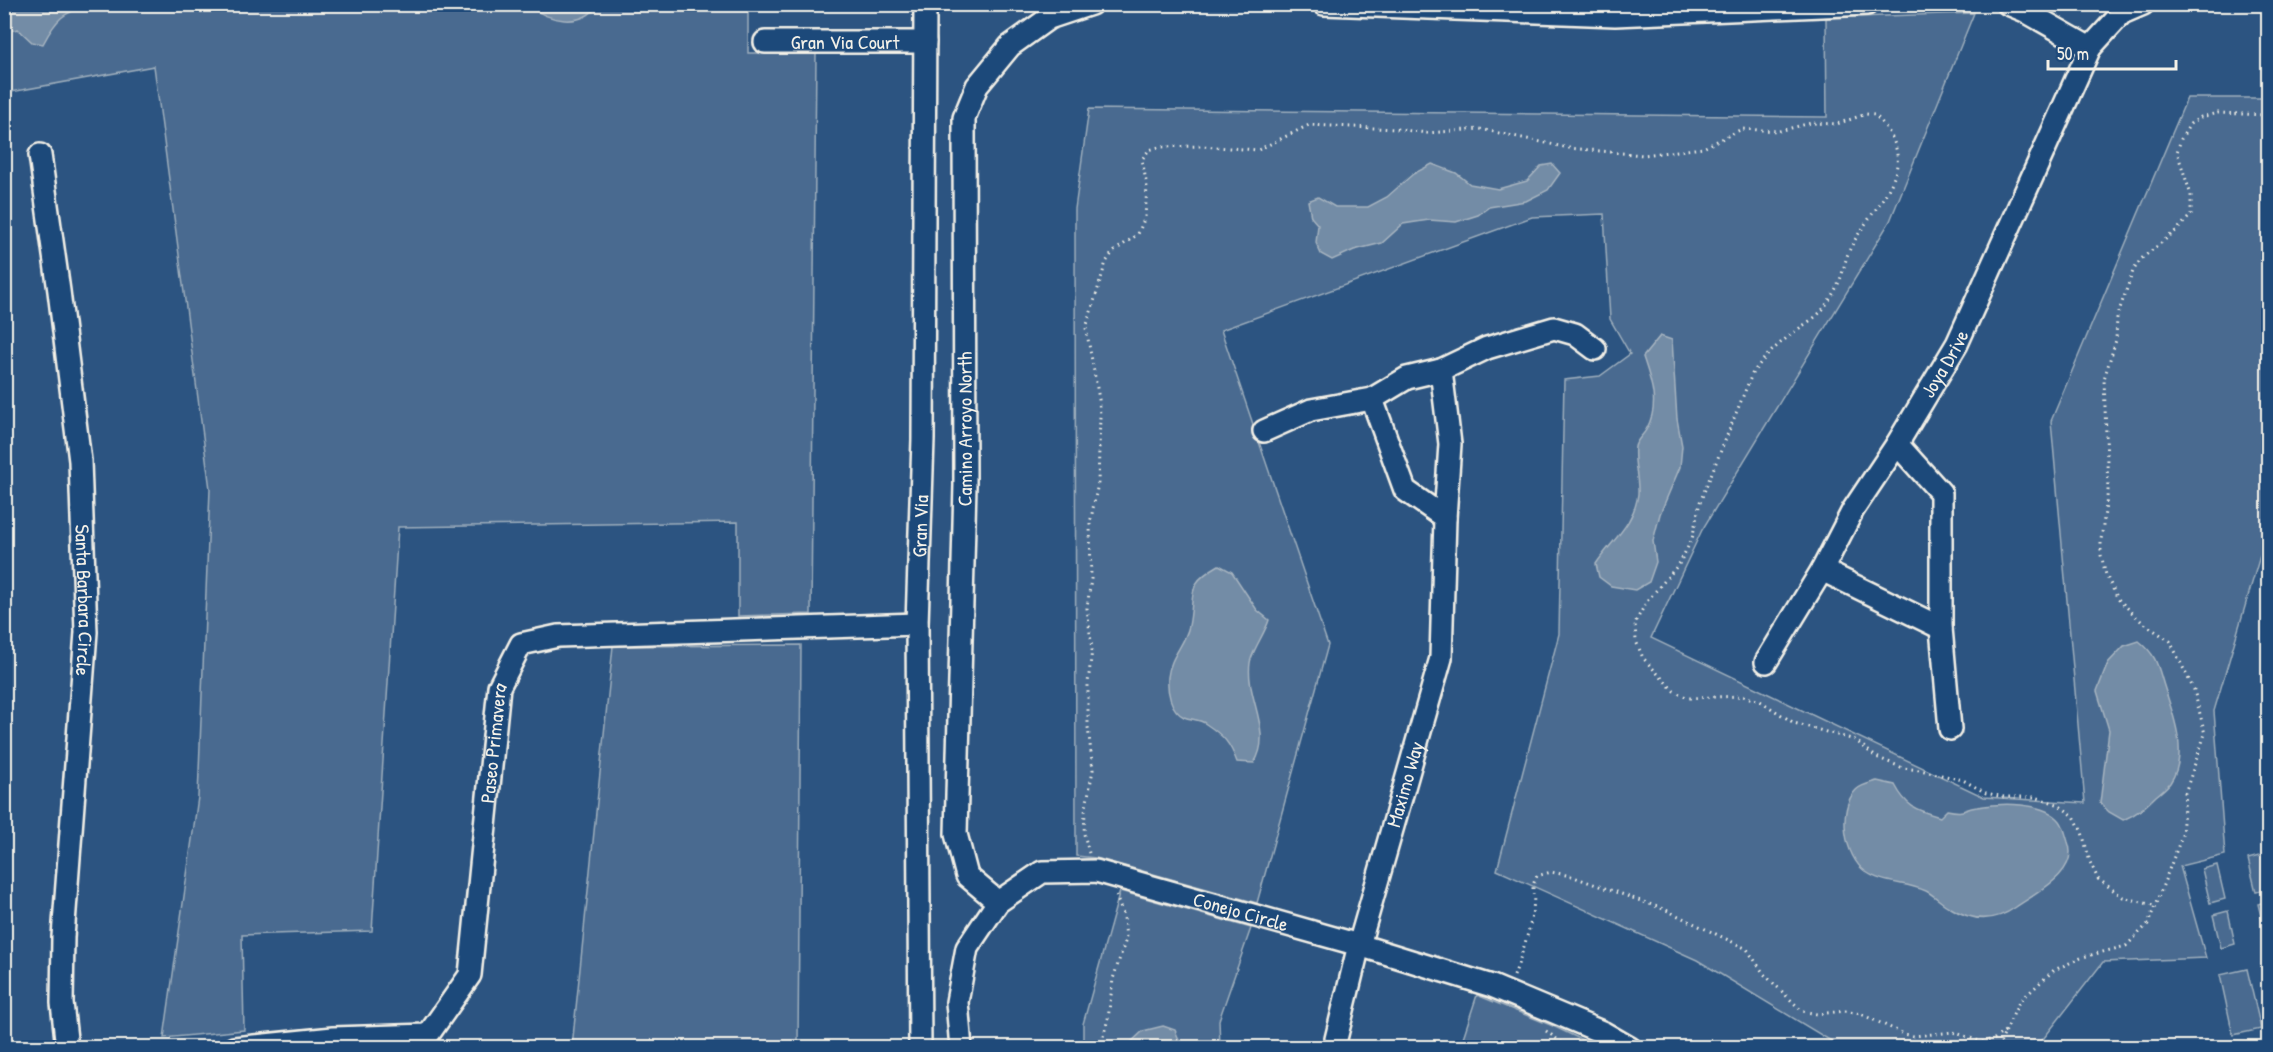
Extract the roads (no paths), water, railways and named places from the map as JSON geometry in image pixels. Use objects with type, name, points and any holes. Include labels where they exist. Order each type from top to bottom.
[{"type":"street","name":"Gran Via","points":[[921,1047],[917,624],[923,439],[925,4]]},
{"type":"street","name":"Camino Arroyo North","points":[[998,902],[967,876],[956,834],[965,485],[964,118],[977,86],[1010,46],[1049,18],[1091,4]]},
{"type":"street","points":[[1324,4],[1615,15],[1867,4]]},
{"type":"street","points":[[2008,4],[2025,11],[2090,48],[2122,13],[2143,4]]},
{"type":"street","name":"Gran Via Court","points":[[765,42],[925,42]]},
{"type":"street","name":"Joya Drive","points":[[1766,662],[1822,570],[1853,510],[1897,444],[1957,344],[2090,48]]},
{"type":"street","name":"Santa Barbara Circle","points":[[40,155],[60,291],[80,461],[86,632],[63,937],[62,1003],[67,1047]]},
{"type":"street","points":[[1264,431],[1311,410],[1372,399],[1407,378],[1441,370],[1488,348],[1554,328],[1575,334],[1595,349]]},
{"type":"street","name":"Maximo Way","points":[[1336,1047],[1359,945],[1441,658],[1445,518],[1450,444],[1441,370]]},
{"type":"street","points":[[1372,399],[1405,490],[1445,518]]},
{"type":"street","points":[[1897,444],[1941,493],[1941,628],[1950,729]]},
{"type":"street","points":[[1822,570],[1941,628]]},
{"type":"street","name":"Paseo Primavera","points":[[234,1047],[333,1038],[430,1041],[470,975],[499,687],[521,644],[558,636],[917,624]]},
{"type":"street","name":"Conejo Circle","points":[[962,1047],[957,1002],[967,948],[998,902],[1042,872],[1101,872],[1359,945],[1507,993],[1604,1033],[1630,1047]]}]
